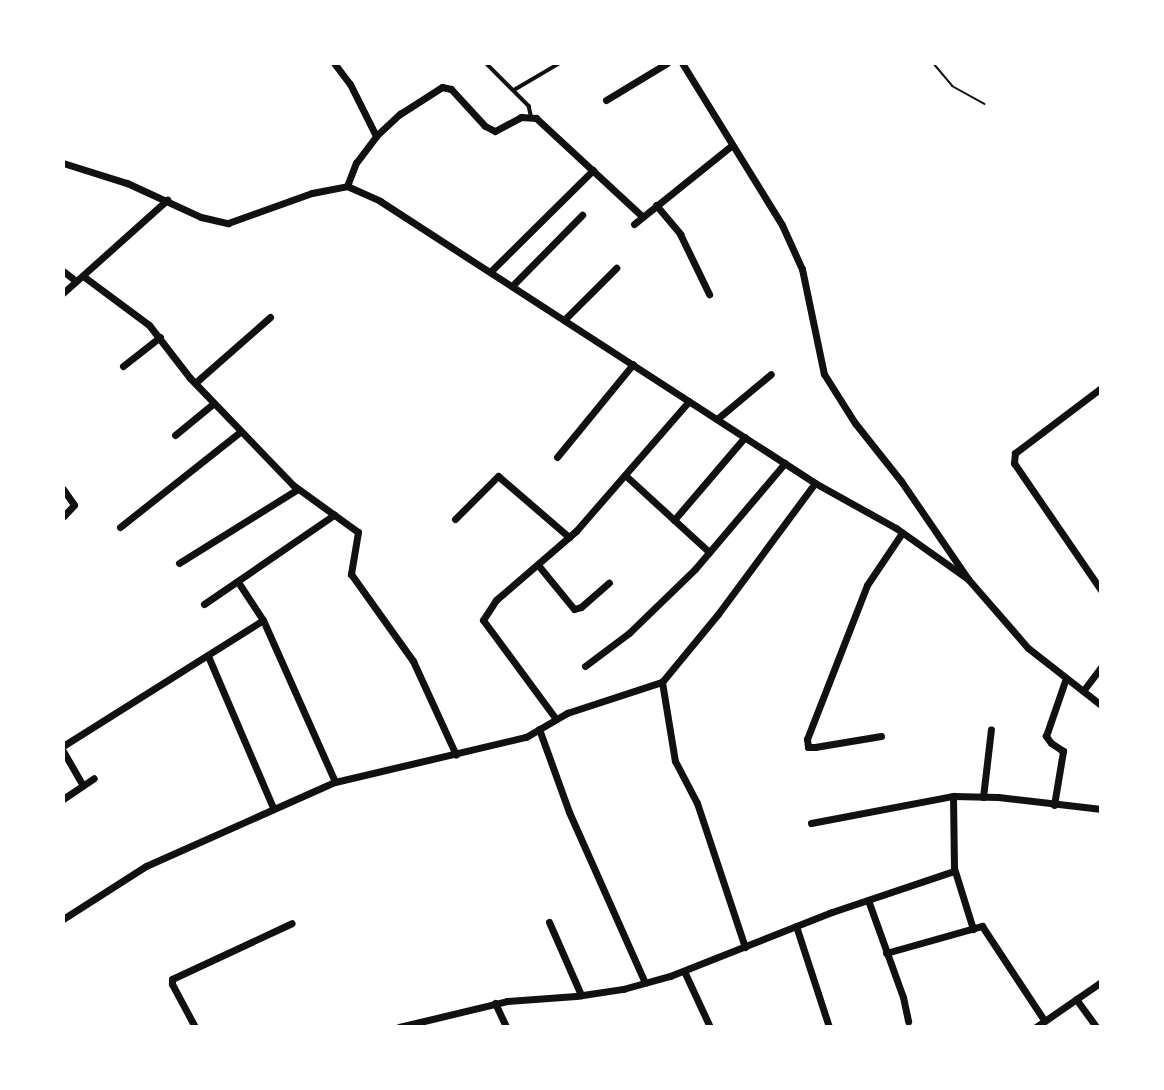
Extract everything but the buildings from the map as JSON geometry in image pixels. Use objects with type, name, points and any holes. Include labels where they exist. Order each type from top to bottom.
[{"type":"street","points":[[334,63],[350,84],[376,136]]},
{"type":"street","points":[[606,100],[667,63]]},
{"type":"street","points":[[682,63],[782,225],[802,269],[824,374],[855,424],[901,481],[968,579],[1028,648],[1101,705]]},
{"type":"street","points":[[347,186],[356,163],[376,136],[400,114],[442,87],[451,89],[485,126],[495,131],[531,116],[642,216]]},
{"type":"street","points":[[634,224],[731,146]]},
{"type":"street","points":[[63,163],[127,183],[201,217],[228,223],[312,193],[347,186],[380,201],[816,483],[902,533],[968,579]]},
{"type":"street","points":[[490,272],[593,170]]},
{"type":"street","points":[[63,293],[167,200]]},
{"type":"street","points":[[656,205],[680,234],[709,294]]},
{"type":"street","points":[[512,286],[582,215]]},
{"type":"street","points":[[564,320],[616,268]]},
{"type":"street","points":[[63,271],[133,311],[160,337],[195,383],[240,432],[298,489],[358,532],[352,574],[413,661],[456,755]]},
{"type":"street","points":[[195,383],[270,317]]},
{"type":"street","points":[[123,366],[160,337]]},
{"type":"street","points":[[557,457],[633,365]]},
{"type":"street","points":[[717,419],[771,374]]},
{"type":"street","points":[[1101,388],[1015,453],[1014,463],[1101,590]]},
{"type":"street","points":[[556,719],[483,620],[496,600],[569,537],[689,401]]},
{"type":"street","points":[[175,435],[214,403]]},
{"type":"street","points":[[120,527],[240,432]]},
{"type":"street","points":[[674,520],[745,437]]},
{"type":"street","points":[[585,666],[628,633],[709,552],[785,463]]},
{"type":"street","points":[[625,475],[709,552]]},
{"type":"street","points":[[455,519],[498,476],[569,537]]},
{"type":"street","points":[[63,919],[146,866],[335,782],[526,737],[575,710],[662,682],[718,614],[816,483]]},
{"type":"street","points":[[63,489],[74,505],[63,517]]},
{"type":"street","points":[[179,563],[298,489]]},
{"type":"street","points":[[204,604],[334,515]]},
{"type":"street","points":[[881,736],[815,747],[808,747],[807,739],[867,585],[902,533]]},
{"type":"street","points":[[538,565],[574,609],[581,607],[609,583]]},
{"type":"street","points":[[238,582],[264,620],[335,782]]},
{"type":"street","points":[[63,746],[264,620]]},
{"type":"street","points":[[208,656],[273,808]]},
{"type":"street","points":[[1083,691],[1101,667]]},
{"type":"street","points":[[1054,805],[1063,751],[1046,736],[1066,678]]},
{"type":"street","points":[[662,682],[675,761],[697,803],[745,947]]},
{"type":"street","points":[[539,729],[569,812],[645,983]]},
{"type":"street","points":[[983,797],[991,729]]},
{"type":"street","points":[[63,751],[83,785]]},
{"type":"street","points":[[63,799],[94,778]]},
{"type":"street","points":[[811,823],[953,796],[1101,809]]},
{"type":"street","points":[[953,796],[954,871],[973,929]]},
{"type":"street","points":[[399,1027],[495,1003],[581,995],[645,983],[684,971],[796,926],[954,871]]},
{"type":"street","points":[[868,900],[903,997],[908,1021]]},
{"type":"street","points":[[549,922],[581,995]]},
{"type":"street","points":[[195,1027],[176,992],[173,979],[292,923]]},
{"type":"street","points":[[796,926],[829,1027]]},
{"type":"street","points":[[886,953],[982,926],[1044,1020]]},
{"type":"street","points":[[684,971],[710,1027]]},
{"type":"street","points":[[1036,1027],[1101,982]]},
{"type":"street","points":[[1076,999],[1096,1027]]},
{"type":"street","points":[[495,1003],[506,1027]]},
{"type":"lane","points":[[486,63],[529,106],[531,116]]},
{"type":"lane","points":[[514,90],[560,63]]},
{"type":"path","points":[[933,63],[952,86],[984,104]]}]
